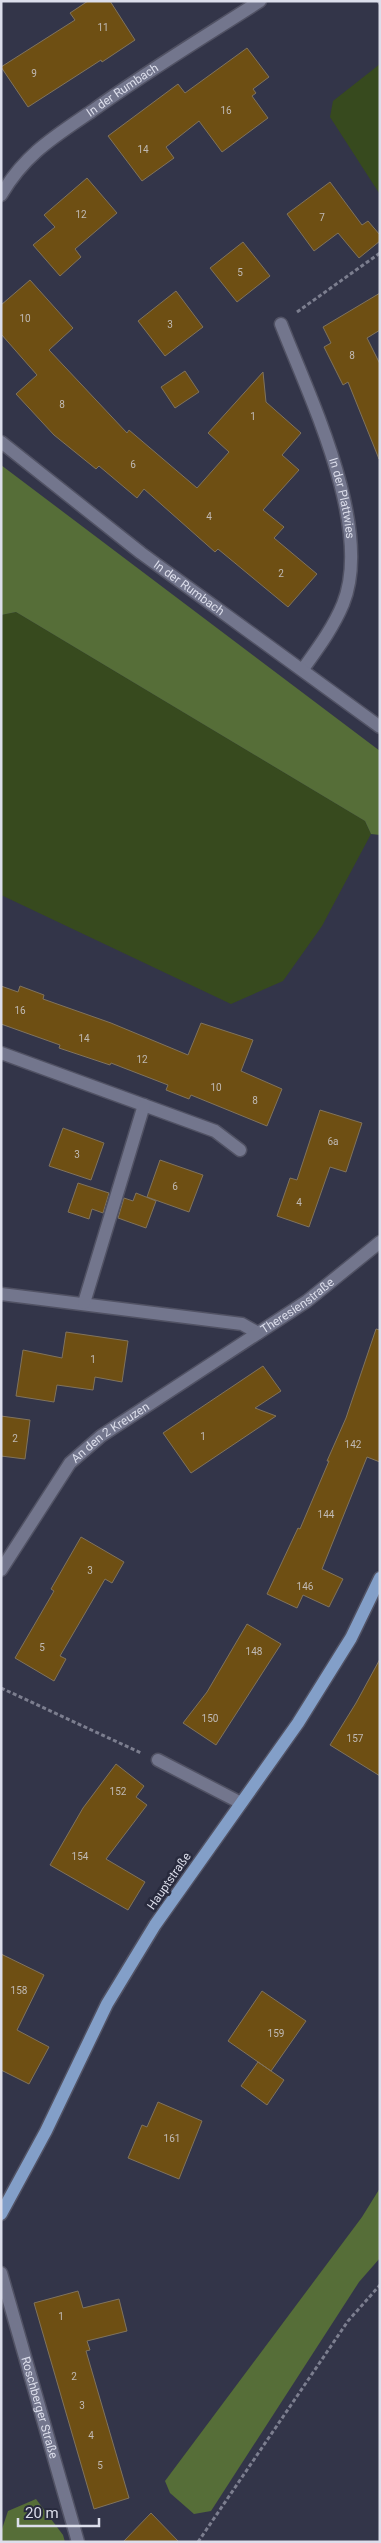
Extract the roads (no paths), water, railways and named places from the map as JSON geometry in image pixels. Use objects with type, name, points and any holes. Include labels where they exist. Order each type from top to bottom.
[{"type":"main road","name":"Hauptstraße","points":[[1,2214],[46,2132],[107,2004],[155,1925],[298,1723],[351,1638],[380,1578]]},
{"type":"street","name":"In der Rumbach","points":[[1,195],[13,175],[32,154],[131,83],[260,1]]},
{"type":"street","name":"In der Plattwies","points":[[281,324],[330,448],[350,527],[351,569],[344,603],[328,634],[303,669]]},
{"type":"street","name":"In der Rumbach","points":[[1,442],[141,553],[303,669],[380,727]]},
{"type":"street","points":[[1,1053],[215,1132],[240,1150]]},
{"type":"street","points":[[84,1303],[144,1105]]},
{"type":"street","name":"Theresienstraße","points":[[1,1294],[44,1301],[84,1303],[242,1324],[258,1333],[307,1301],[380,1242]]},
{"type":"street","name":"An den 2 Kreuzen","points":[[1,1570],[70,1463],[101,1436],[258,1333]]},
{"type":"street","points":[[158,1760],[241,1803]]},
{"type":"street","name":"Roschberger Straße","points":[[1,2273],[78,2542]]}]
